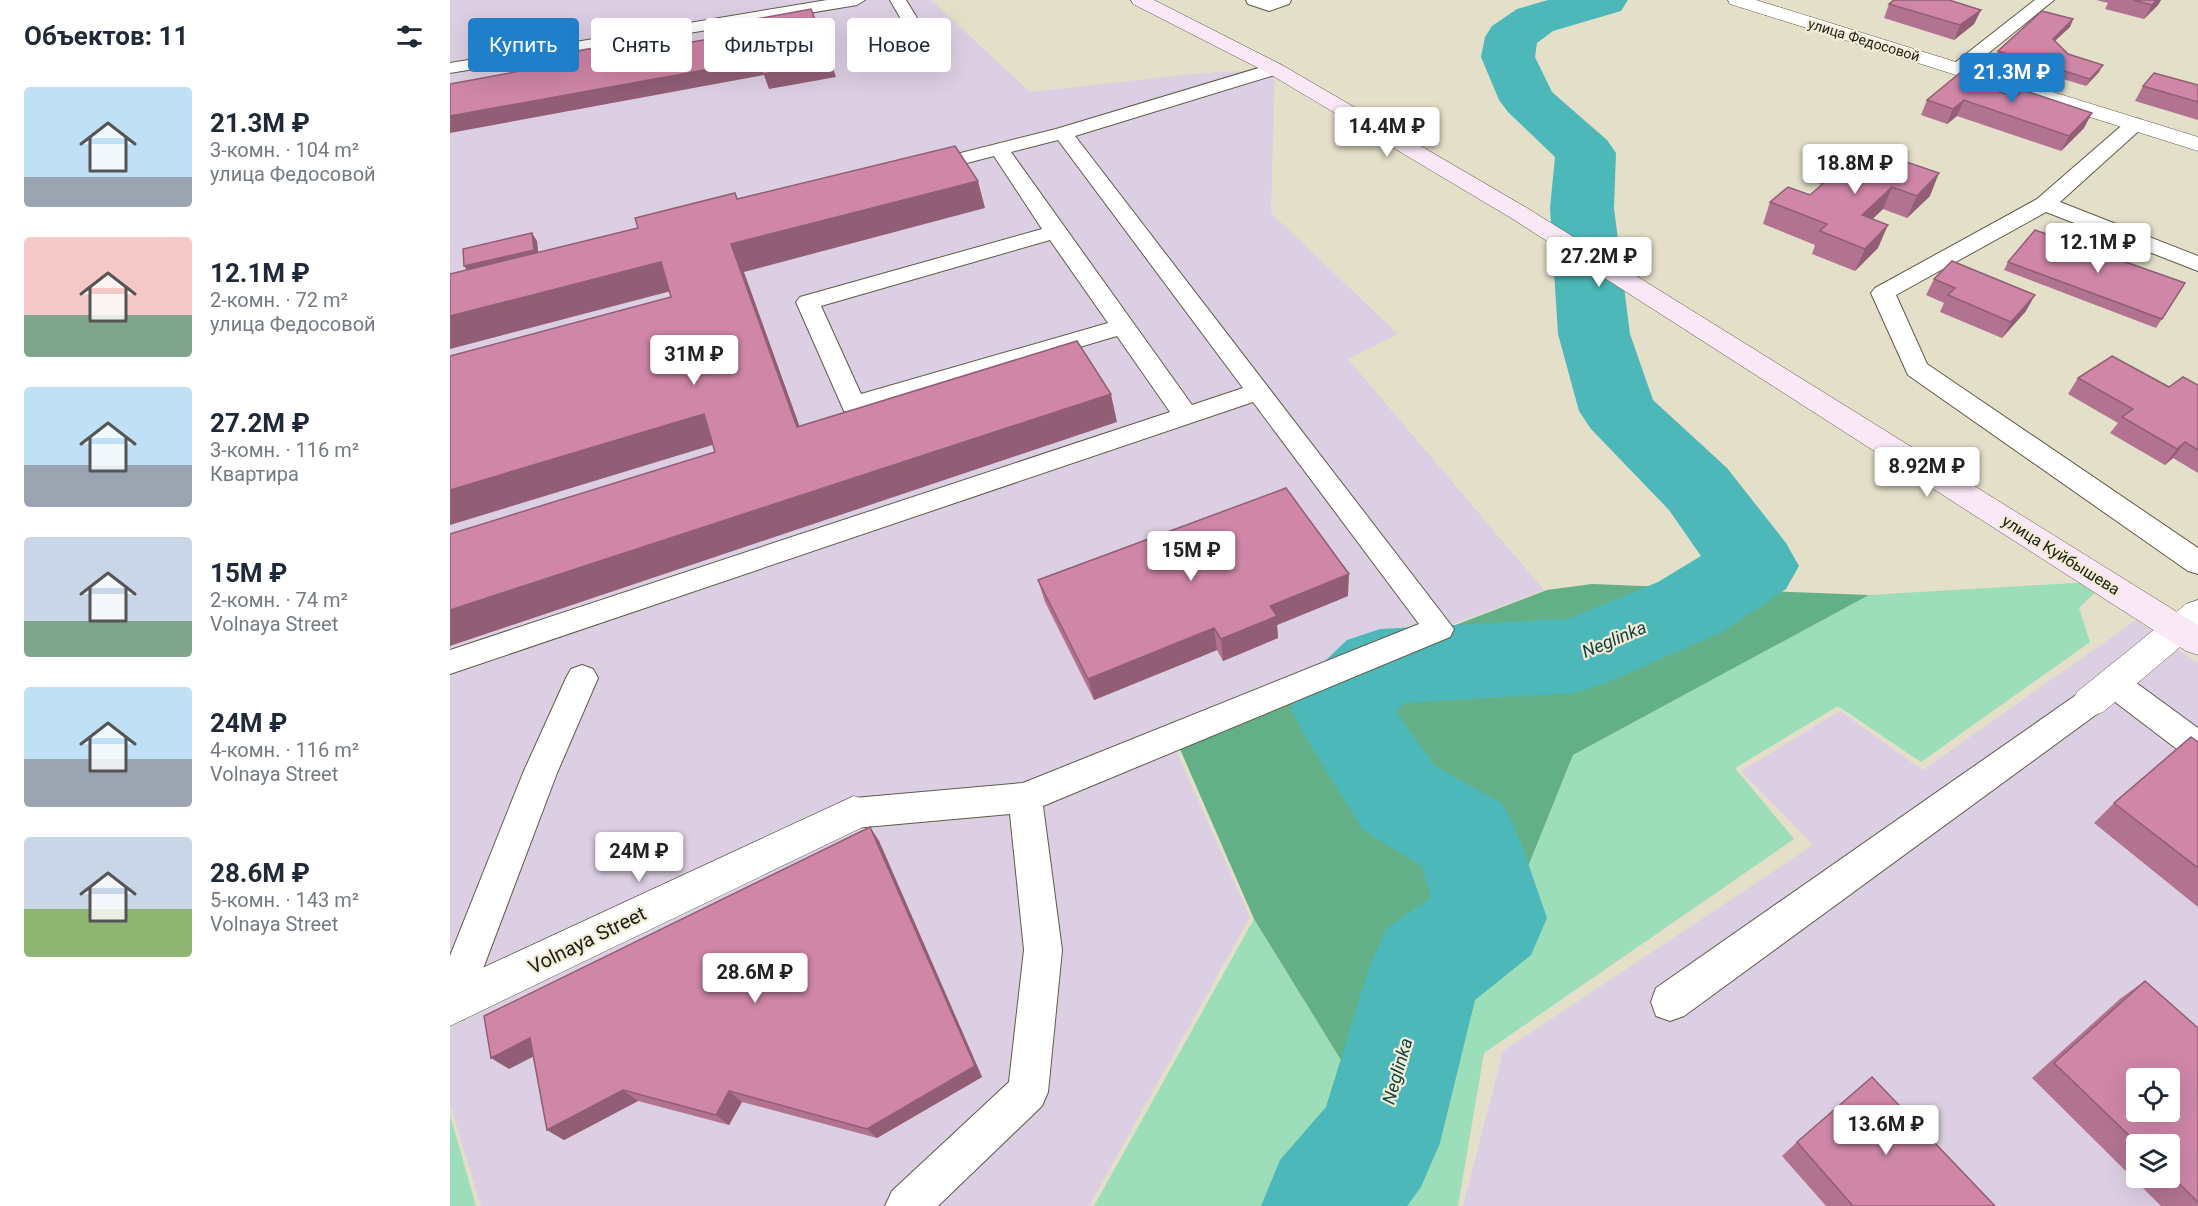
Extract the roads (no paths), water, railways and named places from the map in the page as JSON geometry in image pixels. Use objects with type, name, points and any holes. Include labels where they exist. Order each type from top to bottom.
[{"type":"main road","name":"улица Куйбышева","points":[[1140,0],[1275,69],[1519,213],[2191,628]]},
{"type":"street","name":"улица Федосовой","points":[[1737,0],[2198,144]]},
{"type":"street","points":[[2102,692],[2191,628]]},
{"type":"street","name":"Volnaya Street","points":[[450,1005],[854,813]]},
{"type":"lane","points":[[450,68],[857,0]]},
{"type":"lane","points":[[898,0],[908,18]]},
{"type":"lane","points":[[1254,0],[1269,6],[1284,0]]},
{"type":"lane","points":[[1958,69],[2046,0]]},
{"type":"lane","points":[[908,172],[1063,133],[1275,69]]},
{"type":"lane","points":[[2135,124],[2045,204],[1883,293],[1917,369],[2198,562]]},
{"type":"lane","points":[[854,813],[1024,798],[1439,628],[1063,133]]},
{"type":"lane","points":[[999,149],[1121,327],[1187,417]]},
{"type":"lane","points":[[2045,204],[2198,264]]},
{"type":"lane","points":[[1055,232],[808,302],[854,405],[1121,327]]},
{"type":"lane","points":[[450,663],[1258,392]]},
{"type":"lane","points":[[450,1005],[540,773],[582,678]]},
{"type":"lane","points":[[1670,1002],[2102,692],[2198,746]]},
{"type":"lane","points":[[907,1206],[1028,1092],[1043,950],[1024,798]]},
{"type":"waterway","name":"Neglinka","points":[[1326,1206],[1377,1143],[1426,968],[1492,918],[1466,837],[1399,798],[1339,708],[1380,667],[1575,656],[1690,607],[1755,566],[1698,489],[1618,411],[1594,334],[1582,208],[1586,153],[1528,100],[1508,57],[1511,37],[1535,20],[1603,0]]}]
